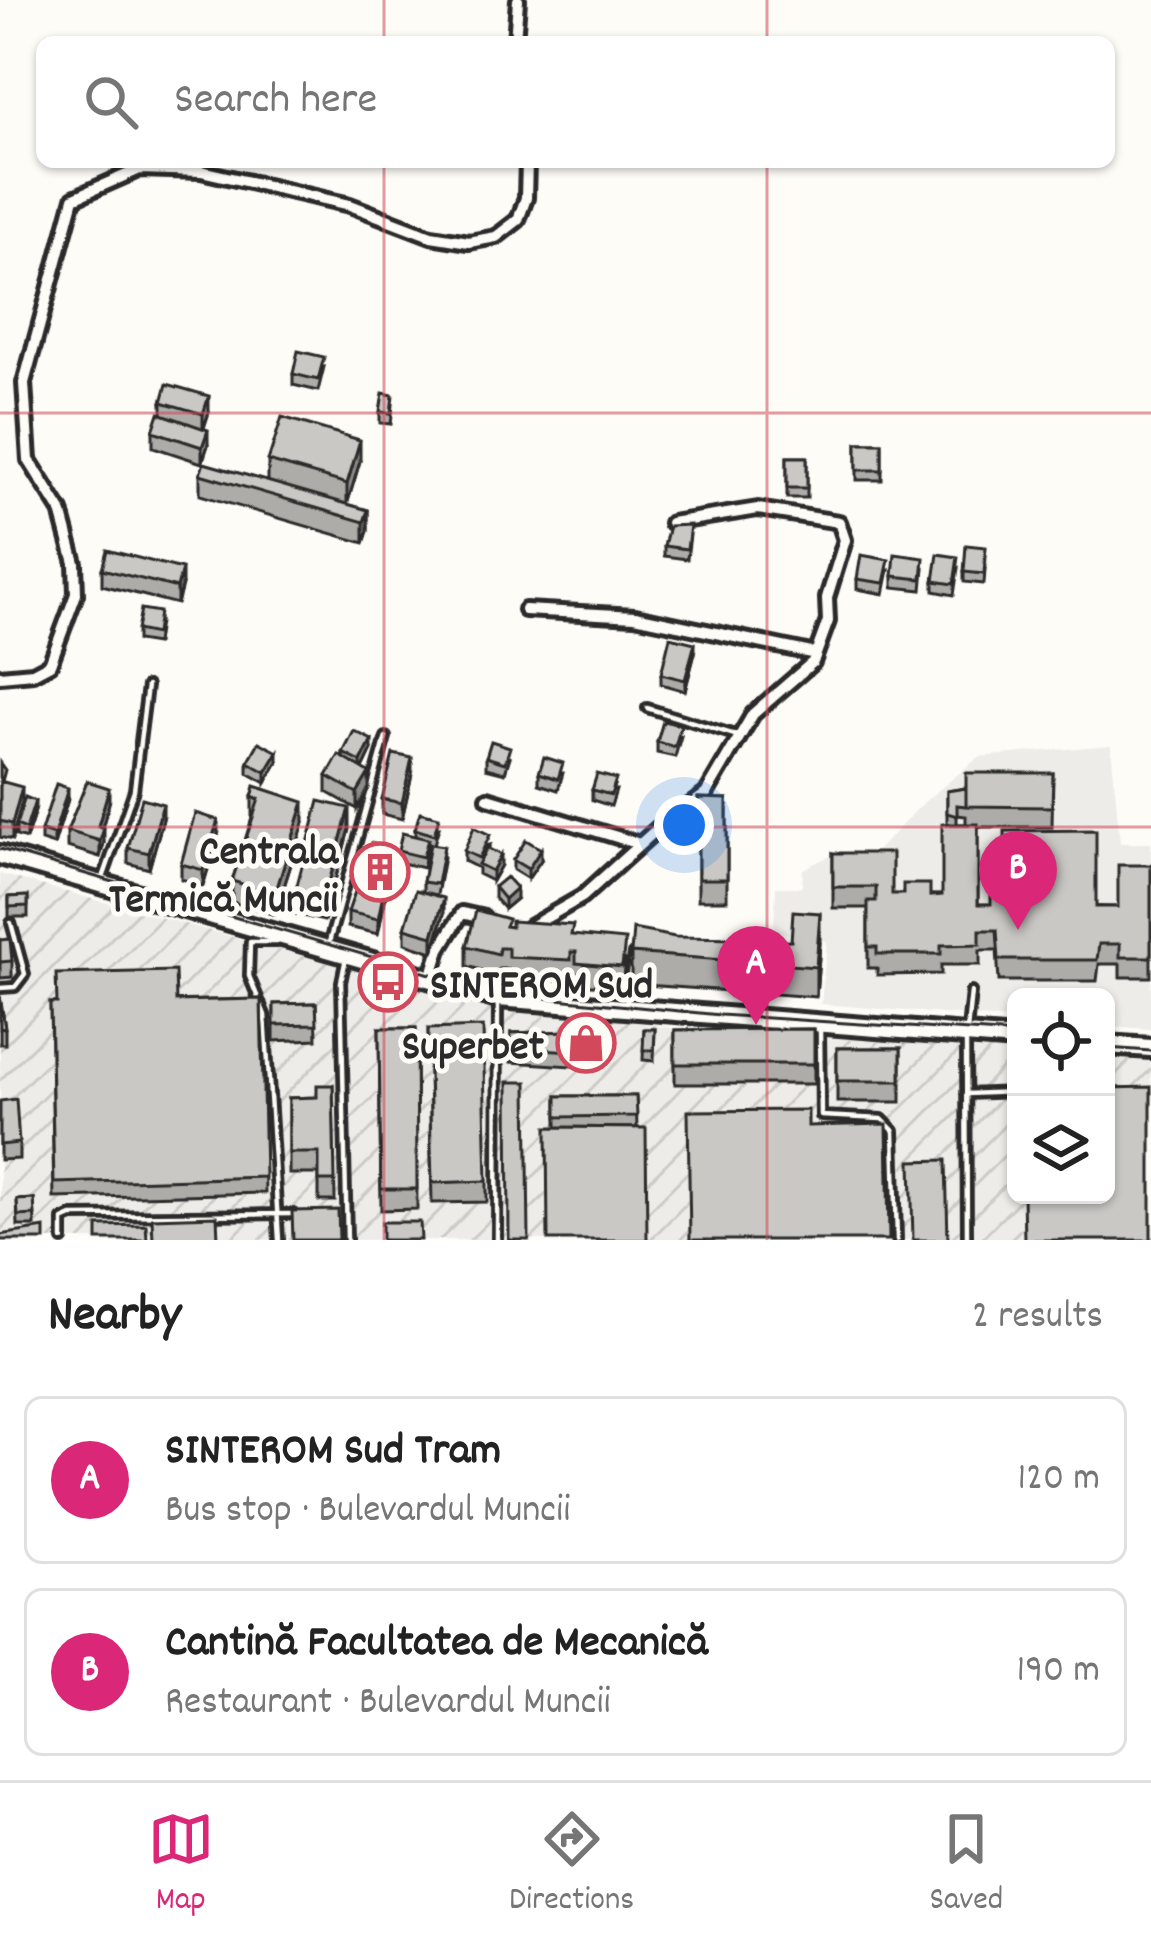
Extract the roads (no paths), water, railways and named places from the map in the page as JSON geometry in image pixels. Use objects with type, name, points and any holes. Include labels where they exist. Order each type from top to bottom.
[{"type":"main road","points":[[0,855],[498,998],[625,1012],[1007,1038]]},
{"type":"main road","points":[[1115,1046],[1151,1048]]},
{"type":"street","points":[[515,36],[518,0]]},
{"type":"street","points":[[0,676],[33,673],[50,664],[76,594],[67,528],[34,471],[27,439],[26,365],[69,208],[82,191],[149,168]]},
{"type":"street","points":[[161,168],[229,176],[350,205],[459,243],[496,237],[518,220],[526,198],[527,168]]},
{"type":"street","points":[[430,980],[462,913],[509,928],[527,928],[566,909],[706,794],[761,704],[807,668],[816,654],[845,540],[839,522],[758,508],[671,523]]},
{"type":"street","points":[[525,610],[635,616],[816,654]]},
{"type":"street","points":[[488,798],[640,844]]},
{"type":"lane","points":[[101,883],[134,790],[147,686]]},
{"type":"lane","points":[[647,708],[741,737]]},
{"type":"lane","points":[[326,951],[386,737]]},
{"type":"lane","points":[[0,988],[15,987],[25,974],[21,946],[10,923]]},
{"type":"lane","points":[[278,937],[278,942],[250,942],[247,968],[265,1015],[279,1240]]},
{"type":"lane","points":[[625,1012],[628,957],[649,952]]},
{"type":"lane","points":[[347,955],[341,1002],[347,1240]]},
{"type":"lane","points":[[967,1240],[966,1035],[971,992]]},
{"type":"lane","points":[[497,1240],[494,1036],[498,998]]},
{"type":"lane","points":[[820,1026],[821,1116],[882,1119],[894,1130],[897,1240]]},
{"type":"lane","points":[[967,1094],[1007,1092]]},
{"type":"lane","points":[[63,1240],[63,1220],[72,1216],[301,1213]]},
{"type":"tram line","points":[[0,849],[496,993],[720,1015],[1007,1033]]},
{"type":"tram line","points":[[1115,1049],[1151,1051]]},
{"type":"place","name":"Centrala Termică Muncii","points":[[380,872]]},
{"type":"place","name":"Cantină Facultatea de Mecanică","points":[[1018,930]]},
{"type":"place","name":"SINTEROM Sud","points":[[388,982]]},
{"type":"place","name":"SINTEROM Sud Tram","points":[[756,1025]]},
{"type":"place","name":"Superbet","points":[[586,1043]]}]
